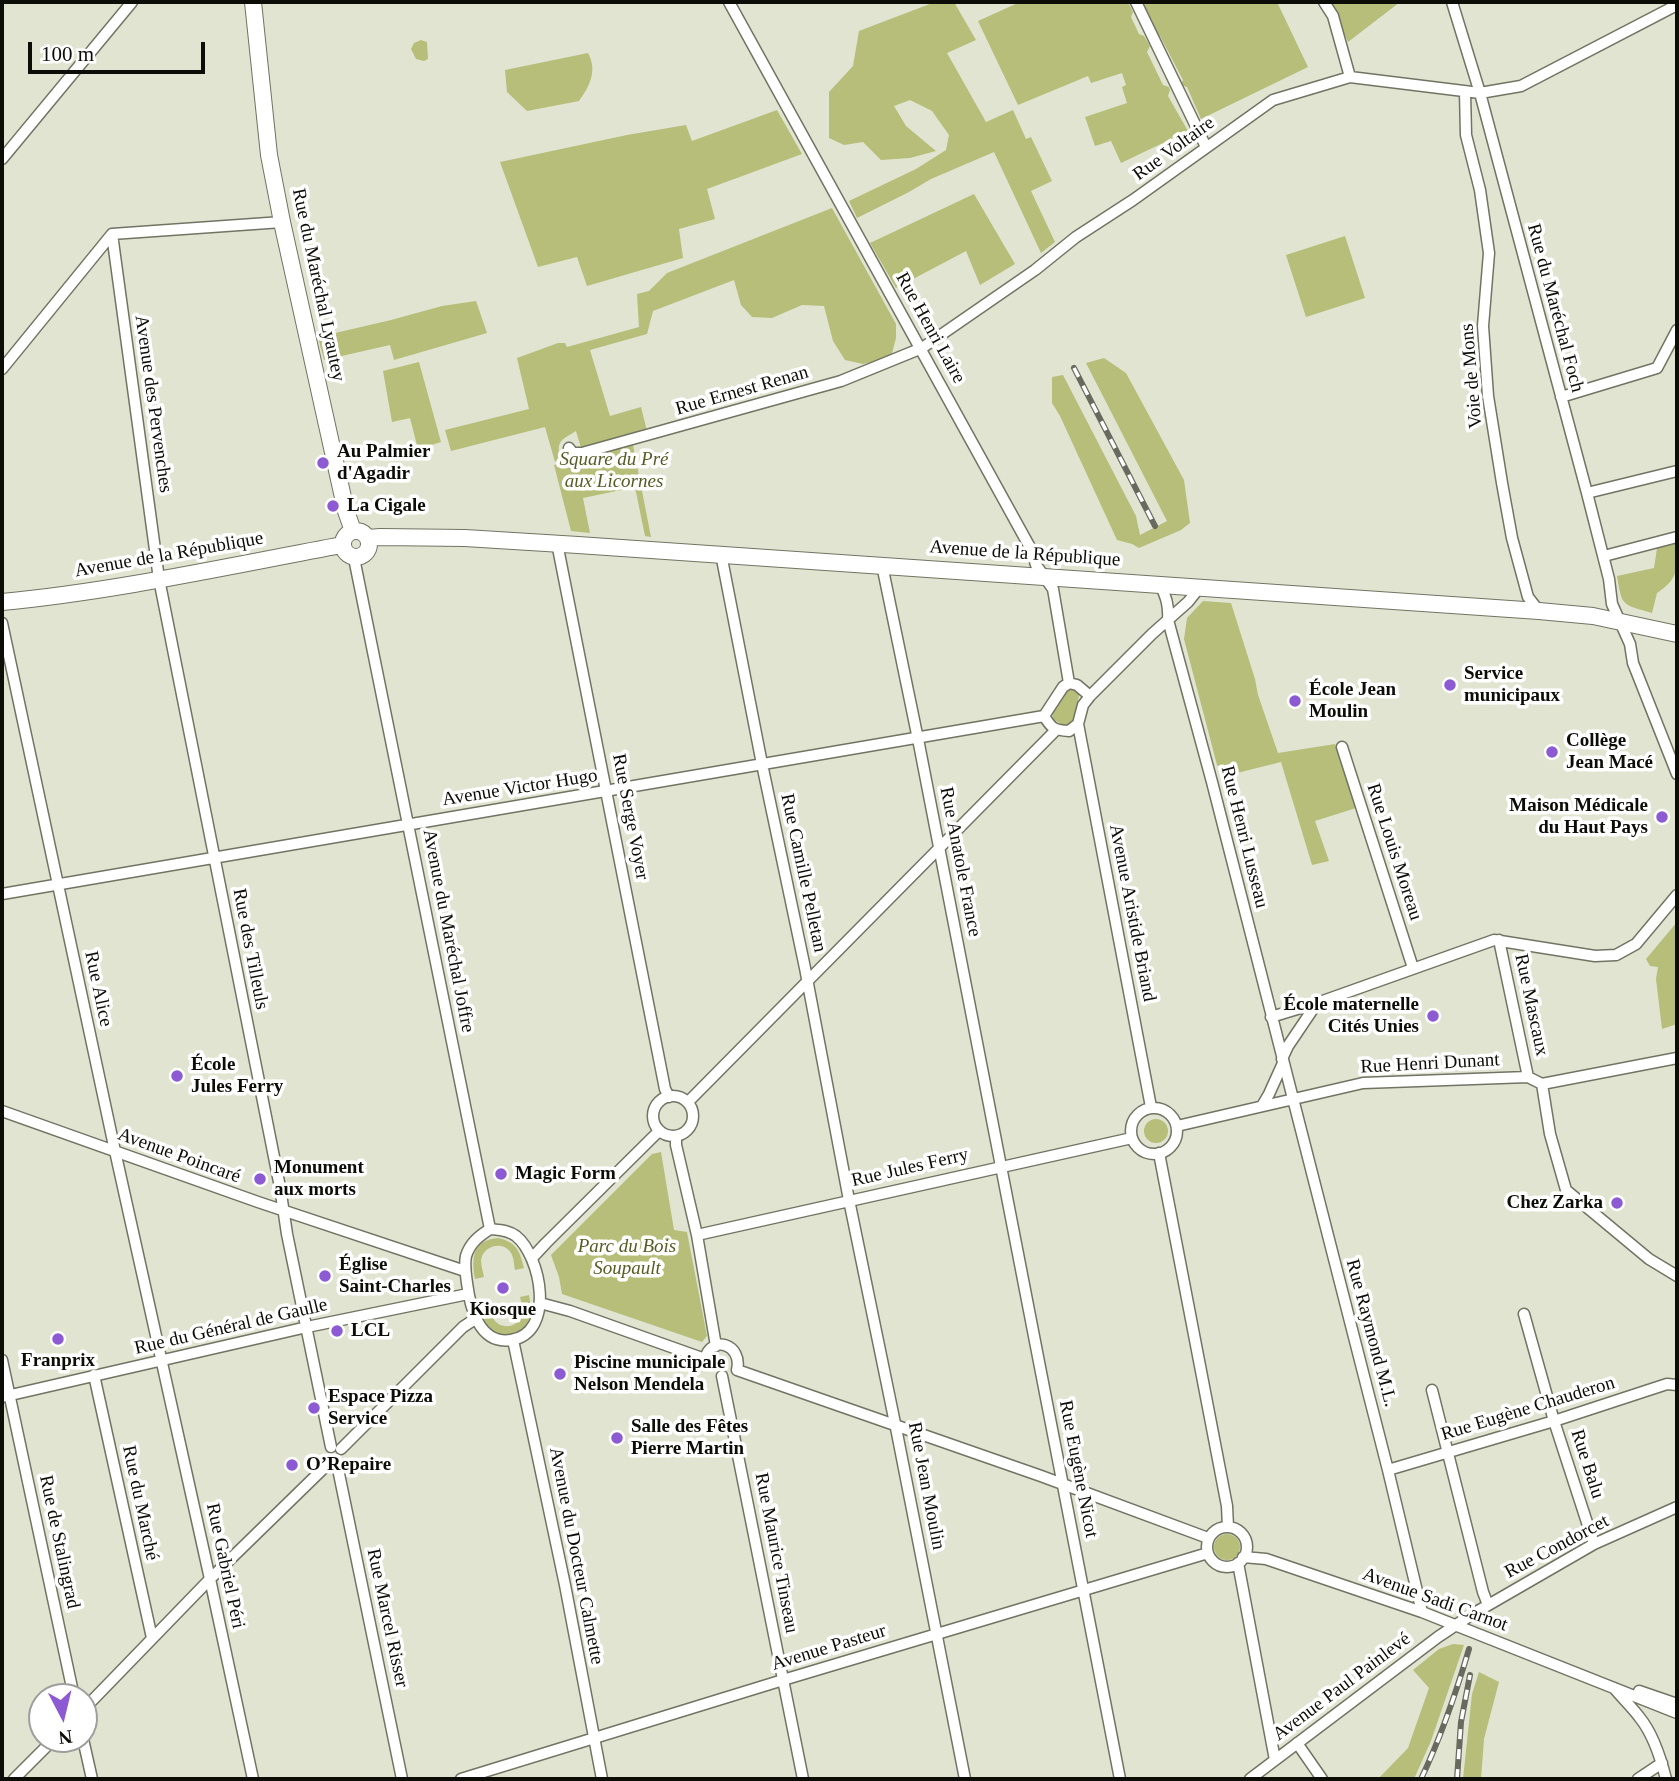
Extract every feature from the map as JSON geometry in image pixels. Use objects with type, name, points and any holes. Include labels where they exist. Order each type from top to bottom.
[{"type":"main road","name":"Rue du Maréchal Lyautey","points":[[253,2],[269,155],[282,222],[346,511],[361,535]]},
{"type":"main road","points":[[348,534],[361,535],[369,546],[367,552],[354,558],[345,553],[342,545],[344,538],[348,534]]},
{"type":"main road","name":"Avenue de la République","points":[[361,535],[466,538],[721,554],[1539,611],[1593,616],[1677,634]]},
{"type":"main road","name":"Avenue de la République","points":[[2,603],[159,579],[342,545]]},
{"type":"street","points":[[2,159],[132,2]]},
{"type":"street","name":"Rue Henri Laire","points":[[729,2],[922,348],[1032,551],[1036,565],[1053,589],[1069,683]]},
{"type":"street","points":[[1136,2],[1206,147]]},
{"type":"street","points":[[1324,2],[1333,16],[1350,77]]},
{"type":"street","name":"Rue du Maréchal Foch","points":[[1452,2],[1480,93],[1604,556],[1612,604],[1630,644],[1633,663],[1677,774]]},
{"type":"street","name":"Rue Voltaire","points":[[922,348],[1273,100],[1350,77],[1480,93],[1521,86],[1677,5]]},
{"type":"street","name":"Voie de Mons","points":[[1465,92],[1466,135],[1480,190],[1489,253],[1483,326],[1487,386],[1512,538],[1528,597],[1539,611]]},
{"type":"street","points":[[2,369],[112,234],[282,222]]},
{"type":"street","name":"Avenue des Pervenches","points":[[112,234],[159,579]]},
{"type":"street","points":[[1561,397],[1657,368],[1677,330]]},
{"type":"street","name":"Rue Ernest Renan","points":[[569,448],[573,453],[582,453],[841,381],[922,348]]},
{"type":"street","points":[[1587,493],[1677,471]]},
{"type":"street","points":[[1604,556],[1677,537]]},
{"type":"street","name":"Rue Serge Voyer","points":[[557,544],[665,1089],[669,1097]]},
{"type":"street","name":"Rue Camille Pelletan","points":[[721,554],[808,982],[849,1200]]},
{"type":"street","name":"Avenue du Maréchal Joffre","points":[[354,558],[490,1229]]},
{"type":"street","name":"Rue Anatole France","points":[[882,565],[1001,1166]]},
{"type":"street","name":"Rue des Tilleuls","points":[[159,579],[307,1327]]},
{"type":"street","name":"Rue Henri Lusseau","points":[[1160,584],[1169,606],[1168,620],[1282,1061]]},
{"type":"street","points":[[1090,696],[1077,685],[1069,683],[1063,687],[1044,716],[1056,730],[1069,732],[1078,724],[1083,705],[1090,696],[1188,602],[1200,587]]},
{"type":"street","name":"Rue Alice","points":[[2,623],[162,1361]]},
{"type":"street","name":"Avenue Victor Hugo","points":[[2,894],[1044,716]]},
{"type":"street","name":"Avenue Aristide Briand","points":[[1078,724],[1151,1107]]},
{"type":"street","points":[[688,1102],[1056,730]]},
{"type":"street","name":"Rue Louis Moreau","points":[[1342,747],[1413,968]]},
{"type":"street","points":[[1271,1017],[1483,943],[1499,940],[1595,956],[1616,955],[1636,944],[1677,895]]},
{"type":"street","name":"Rue Mascaux","points":[[1499,940],[1528,1077]]},
{"type":"street","points":[[1262,1105],[1288,1046],[1317,1003]]},
{"type":"street","points":[[1528,1077],[1542,1084],[1677,1058]]},
{"type":"street","name":"Rue Raymond M.L.","points":[[1282,1061],[1422,1612]]},
{"type":"street","name":"Rue Henri Dunant","points":[[1293,1098],[1363,1083],[1528,1077]]},
{"type":"street","points":[[1542,1084],[1550,1134],[1566,1190],[1649,1259],[1677,1276]]},
{"type":"street","points":[[669,1097],[679,1097],[688,1102],[693,1112],[692,1123],[686,1132],[676,1136],[659,1131],[654,1122],[654,1111],[659,1102],[669,1097]]},
{"type":"street","points":[[1177,1126],[1293,1098]]},
{"type":"street","points":[[1151,1107],[1158,1107],[1171,1114],[1177,1126],[1175,1141],[1171,1147],[1159,1153],[1152,1154],[1140,1149],[1132,1138],[1134,1118],[1144,1109],[1151,1107]]},
{"type":"street","name":"Avenue Poincaré","points":[[2,1111],[284,1211],[465,1271]]},
{"type":"street","points":[[533,1258],[659,1131]]},
{"type":"street","points":[[676,1136],[697,1235],[716,1346]]},
{"type":"street","name":"Rue Jules Ferry","points":[[697,1235],[1132,1138]]},
{"type":"street","points":[[1159,1153],[1227,1506],[1228,1527]]},
{"type":"street","name":"Rue Eugène Nicot","points":[[1001,1166],[1120,1779]]},
{"type":"street","name":"Rue Jean Moulin","points":[[849,1200],[965,1779]]},
{"type":"street","points":[[490,1229],[504,1230],[514,1234],[533,1258],[540,1303],[539,1315],[526,1333],[513,1340],[489,1335],[475,1319],[468,1294],[465,1259],[470,1246],[478,1236],[490,1229]]},
{"type":"street","name":"Rue du Général de Gaulle","points":[[6,1396],[307,1327],[468,1294]]},
{"type":"street","points":[[540,1303],[562,1308],[727,1375],[737,1370],[1208,1538]]},
{"type":"street","name":"Rue Balu","points":[[1524,1314],[1554,1421],[1594,1544]]},
{"type":"street","points":[[336,1448],[463,1327],[475,1319]]},
{"type":"street","points":[[98,1694],[210,1579],[341,1457],[336,1448],[307,1327]]},
{"type":"street","name":"Avenue du Docteur Calmette","points":[[513,1340],[565,1585],[602,1779]]},
{"type":"street","points":[[712,1368],[706,1353],[722,1345],[734,1350],[737,1370]]},
{"type":"street","name":"Rue de Stalingrad","points":[[2,1360],[6,1396],[71,1683]]},
{"type":"street","name":"Rue Gabriel Péri","points":[[162,1361],[253,1779]]},
{"type":"street","name":"Rue Maurice Tinseau","points":[[712,1368],[803,1779]]},
{"type":"street","name":"Rue du Marché","points":[[94,1376],[152,1638]]},
{"type":"street","name":"Rue Eugène Chauderon","points":[[1388,1470],[1667,1384],[1677,1385]]},
{"type":"street","points":[[1432,1390],[1488,1605]]},
{"type":"street","name":"Rue Marcel Risser","points":[[333,1463],[402,1779]]},
{"type":"street","name":"Rue Condorcet","points":[[1456,1626],[1594,1544],[1677,1507]]},
{"type":"street","points":[[1241,1560],[1226,1566],[1211,1559],[1207,1547],[1208,1538],[1216,1531],[1228,1527],[1243,1535],[1246,1546],[1241,1560],[1275,1760]]},
{"type":"street","name":"Avenue Pasteur","points":[[461,1779],[1208,1553]]},
{"type":"street","name":"Avenue Sadi Carnot","points":[[1241,1560],[1266,1559],[1422,1612],[1612,1686],[1659,1702],[1677,1704]]},
{"type":"street","name":"Avenue Paul Painlevé","points":[[1250,1779],[1437,1637],[1456,1626]]},
{"type":"street","points":[[1612,1686],[1641,1719],[1662,1763],[1666,1779]]},
{"type":"street","points":[[1641,1719],[1659,1702]]},
{"type":"street","name":"Avenue Sadi Carnot","points":[[1659,1702],[1677,1713]]},
{"type":"street","points":[[1297,1743],[1322,1779]]},
{"type":"street","points":[[14,1779],[40,1753]]},
{"type":"street","points":[[86,1753],[92,1779]]},
{"type":"street","points":[[1638,1779],[1662,1763]]},
{"type":"green space","points":[[935,2],[954,2],[976,40],[947,53],[986,122],[1013,110],[1026,139],[1031,137],[1052,181],[1031,191],[1055,242],[1041,253],[994,152],[931,179],[857,218],[849,201],[916,169],[946,150],[949,135],[932,111],[910,100],[894,106],[906,126],[936,151],[910,158],[881,160],[863,142],[844,145],[829,138],[829,92],[853,66],[859,31]]},
{"type":"green space","points":[[1020,2],[1128,2],[1139,34],[1144,36],[1150,46],[1147,52],[1163,85],[1169,87],[1168,96],[1188,131],[1121,163],[1111,141],[1095,146],[1085,117],[1127,103],[1122,87],[1126,85],[1122,73],[1091,83],[1088,76],[1018,105],[978,21]]},
{"type":"green space","points":[[1141,2],[1277,2],[1308,67],[1201,119],[1187,87],[1181,85],[1183,80],[1160,36],[1154,32]]},
{"type":"green space","points":[[1330,2],[1400,2],[1348,42]]},
{"type":"green space","points":[[421,40],[427,42],[428,59],[424,61],[416,59],[411,49],[414,43]]},
{"type":"green space","points":[[588,53],[592,72],[589,84],[579,101],[527,111],[507,92],[505,70]]},
{"type":"green space","points":[[777,110],[802,154],[707,189],[715,219],[679,229],[683,258],[587,286],[577,257],[538,267],[500,162],[686,125],[692,141]]},
{"type":"green space","points":[[974,194],[1015,264],[980,285],[966,251],[896,288],[870,243]]},
{"type":"green space","points":[[832,208],[896,324],[891,357],[863,364],[845,360],[833,341],[824,306],[802,305],[772,318],[752,317],[741,305],[734,280],[653,311],[647,334],[590,350],[610,416],[641,407],[647,431],[581,448],[576,431],[561,441],[560,458],[555,462],[545,427],[451,451],[445,430],[529,409],[517,358],[558,343],[565,343],[567,347],[639,327],[637,294],[649,291],[667,273]]},
{"type":"green space","points":[[1345,236],[1365,298],[1306,317],[1286,255]]},
{"type":"green space","points":[[476,301],[487,333],[394,360],[390,345],[324,360],[318,337],[442,306]]},
{"type":"green space","points":[[1104,358],[1126,373],[1184,480],[1190,523],[1181,530],[1139,548],[1117,540],[1052,403],[1052,377],[1063,375],[1136,516],[1140,535],[1167,521],[1086,363]]},
{"type":"green space","points":[[419,362],[441,442],[418,449],[410,418],[392,422],[383,371]]},
{"type":"green space","name":"Square du Pré aux Licornes","points":[[633,445],[651,537],[645,536],[635,487],[583,498],[590,533],[571,531],[554,465]]},
{"type":"green space","points":[[1675,544],[1675,574],[1657,593],[1652,613],[1625,603],[1620,594],[1617,576],[1654,568],[1657,548]]},
{"type":"green space","points":[[1203,601],[1231,603],[1278,753],[1335,744],[1356,808],[1315,821],[1329,861],[1312,865],[1281,762],[1225,776],[1217,765],[1184,639],[1187,618]]},
{"type":"green space","points":[[1069,689],[1079,692],[1079,696],[1073,722],[1064,726],[1053,719],[1052,712]]},
{"type":"green space","points":[[1677,922],[1677,1024],[1662,1029],[1656,979],[1658,967],[1650,966],[1646,959]]},
{"type":"green space","points":[[1156,1119],[1167,1126],[1168,1131],[1161,1142],[1156,1143],[1145,1136],[1144,1131],[1151,1120]]},
{"type":"green space","name":"Parc du Bois Soupault","points":[[661,1152],[674,1230],[687,1232],[707,1336],[702,1342],[562,1294],[551,1255],[652,1154]]},
{"type":"green space","points":[[498,1238],[517,1248],[524,1268],[515,1270],[511,1253],[503,1247],[494,1246],[483,1255],[481,1262],[484,1277],[475,1279],[473,1264],[476,1251],[483,1242]]},
{"type":"green space","points":[[529,1295],[530,1317],[522,1329],[502,1334],[485,1322],[481,1306],[489,1304],[498,1324],[510,1326],[518,1322],[523,1312],[520,1297]]},
{"type":"green space","points":[[1227,1534],[1236,1538],[1240,1547],[1236,1556],[1227,1560],[1218,1556],[1214,1547],[1218,1538]]},
{"type":"green space","points":[[1453,1644],[1464,1645],[1431,1741],[1414,1779],[1378,1779],[1408,1748],[1429,1688],[1413,1670],[1439,1649]]},
{"type":"green space","points":[[1479,1672],[1499,1682],[1484,1739],[1481,1779],[1463,1779],[1472,1694]]},
{"type":"railway","points":[[1074,368],[1155,526]]},
{"type":"railway","points":[[1421,1779],[1448,1715],[1469,1649]]},
{"type":"railway","points":[[1457,1779],[1461,1722],[1470,1675]]},
{"type":"place","name":"Au Palmier d'Agadir","points":[[323,463]]},
{"type":"place","name":"La Cigale","points":[[333,506]]},
{"type":"place","name":"Service municipaux","points":[[1450,685]]},
{"type":"place","name":"École Jean Moulin","points":[[1295,701]]},
{"type":"place","name":"Collège Jean Macé","points":[[1552,752]]},
{"type":"place","name":"Maison Médicale du Haut Pays","points":[[1662,817]]},
{"type":"place","name":"École maternelle Cités Unies","points":[[1433,1016]]},
{"type":"place","name":"École Jules Ferry","points":[[177,1076]]},
{"type":"place","name":"Magic Form","points":[[501,1174]]},
{"type":"place","name":"Monument aux morts","points":[[260,1179]]},
{"type":"place","name":"Chez Zarka","points":[[1617,1203]]},
{"type":"place","name":"Église Saint-Charles","points":[[325,1276]]},
{"type":"place","name":"Kiosque","points":[[503,1288]]},
{"type":"place","name":"LCL","points":[[337,1331]]},
{"type":"place","name":"Franprix","points":[[58,1339]]},
{"type":"place","name":"Piscine municipale Nelson Mendela","points":[[560,1374]]},
{"type":"place","name":"Espace Pizza Service","points":[[314,1408]]},
{"type":"place","name":"Salle des Fêtes Pierre Martin","points":[[617,1438]]},
{"type":"place","name":"O’Repaire","points":[[292,1465]]}]
